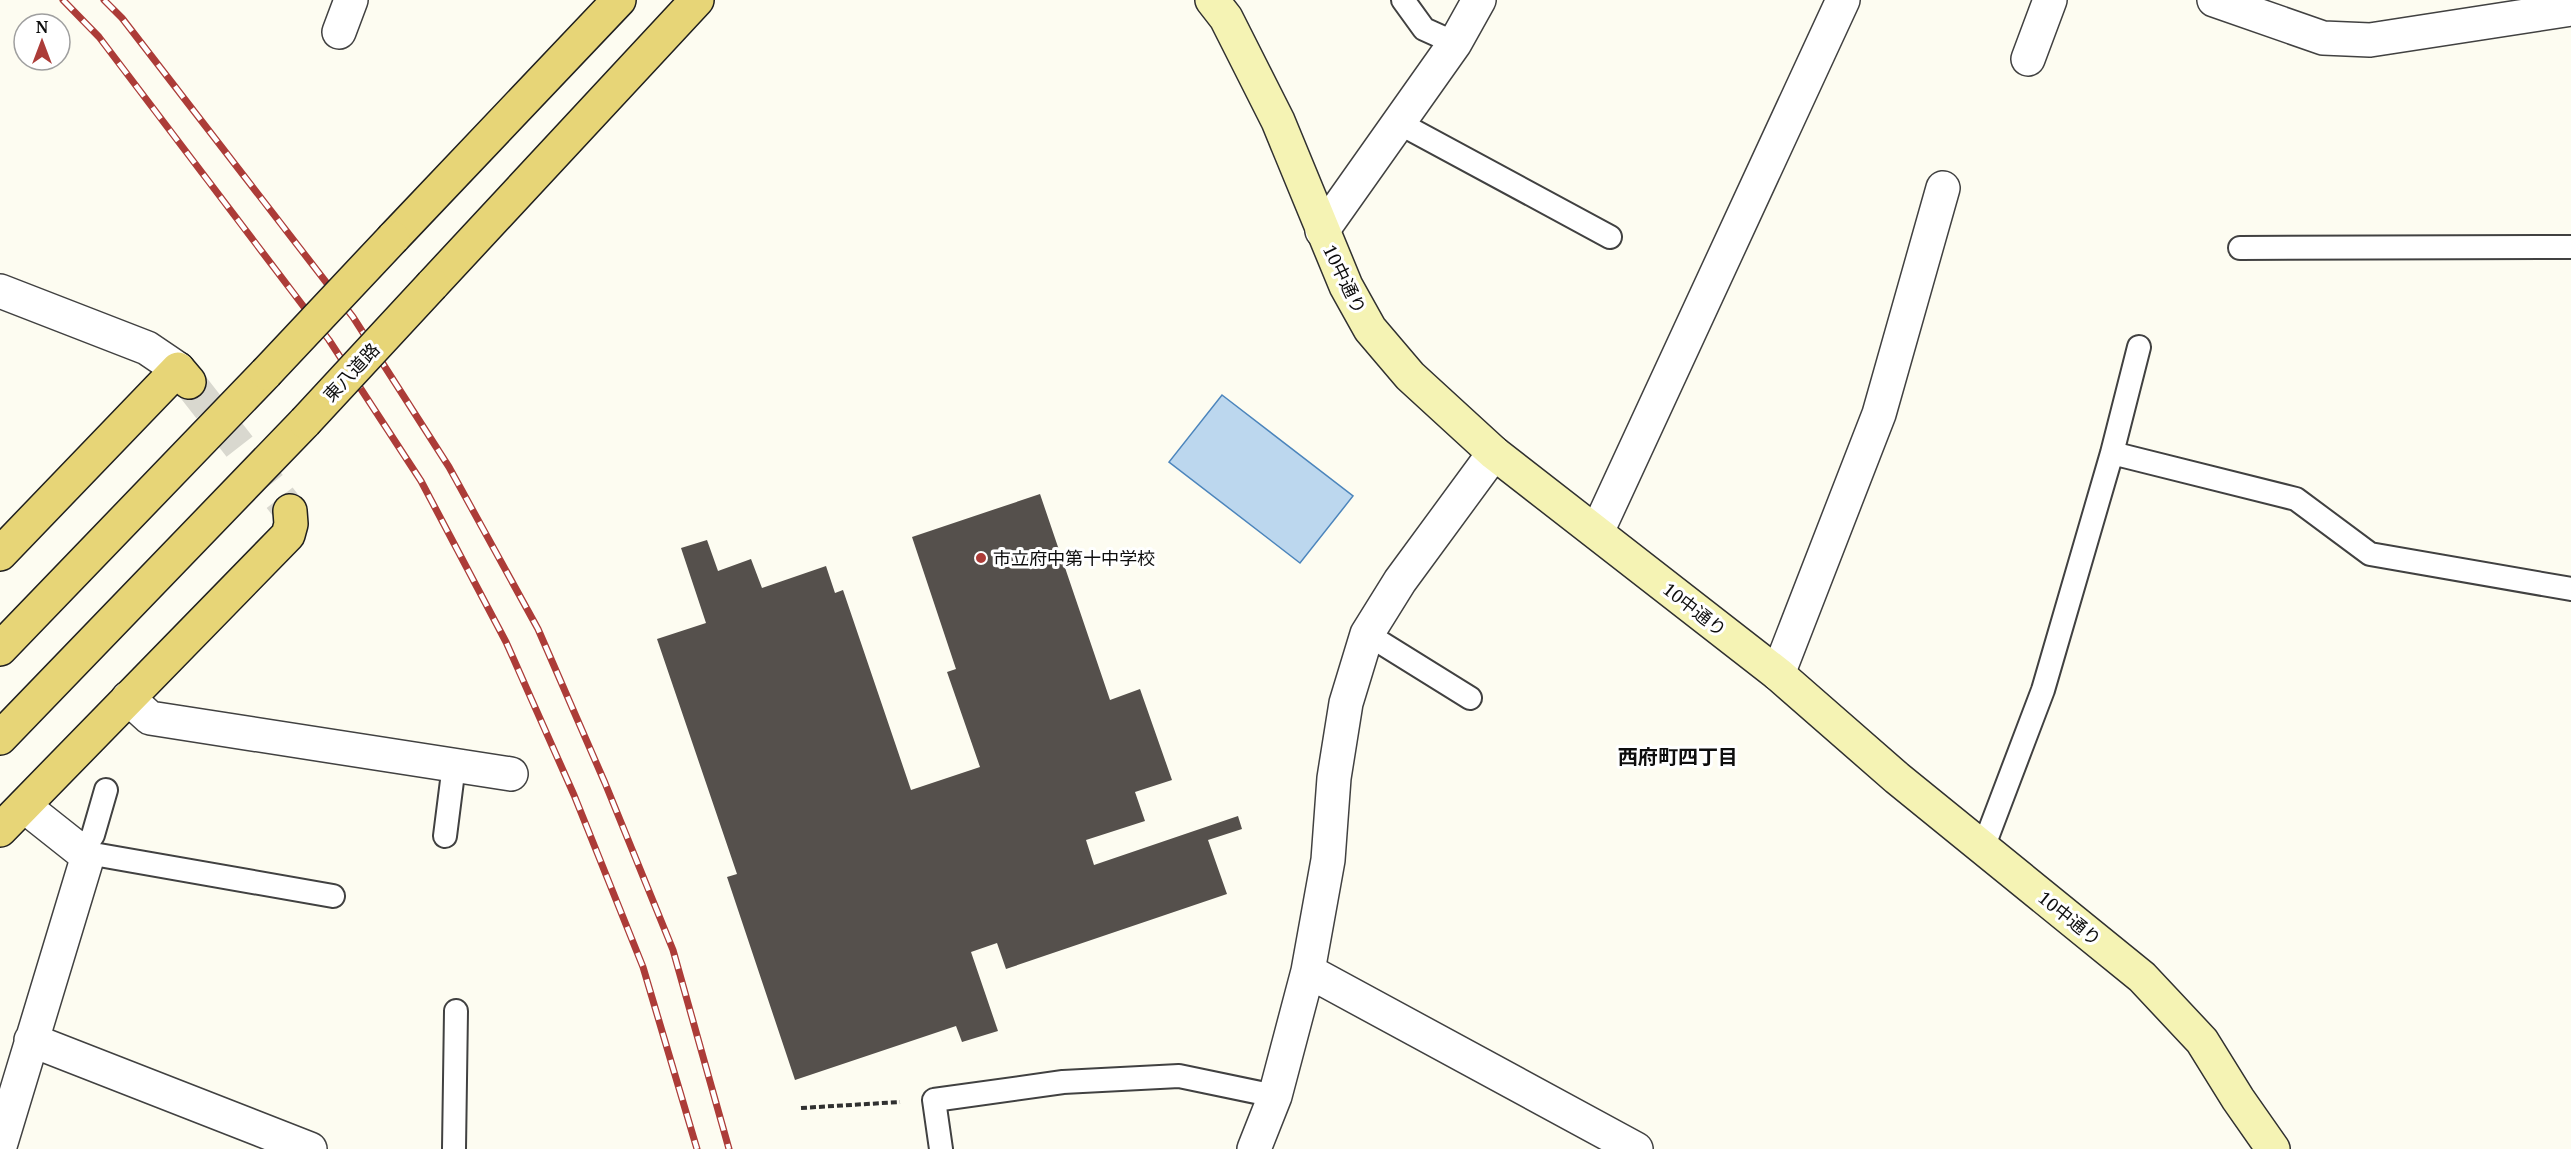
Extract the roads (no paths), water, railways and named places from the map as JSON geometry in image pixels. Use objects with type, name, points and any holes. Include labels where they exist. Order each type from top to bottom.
[{"type":"main road","points":[[0,649],[266,373],[619,0]]},
{"type":"main road","name":"東八道路","points":[[0,738],[305,422],[698,0]]},
{"type":"main road","points":[[0,554],[184,375]]},
{"type":"main road","points":[[0,830],[288,535],[291,524],[290,511]]},
{"type":"street","points":[[339,32],[351,0]]},
{"type":"street","name":"10中通り","points":[[1212,0],[1226,18],[1278,121],[1346,286],[1370,329],[1410,376],[1494,453],[1778,674],[1897,778],[2142,977],[2202,1041],[2273,1149]]},
{"type":"street","points":[[1322,231],[1455,44],[1479,0]]},
{"type":"street","points":[[1597,532],[1843,0]]},
{"type":"street","points":[[2028,59],[2050,0]]},
{"type":"street","points":[[2214,0],[2323,38],[2370,40],[2512,8],[2571,9]]},
{"type":"street","points":[[1778,674],[1879,414],[1943,188]]},
{"type":"street","points":[[0,291],[147,348],[184,375]]},
{"type":"street","points":[[1254,1149],[1275,1096],[1308,971],[1328,860],[1334,778],[1346,703],[1367,634],[1400,581],[1494,453]]},
{"type":"street","points":[[128,698],[150,718],[511,774]]},
{"type":"street","points":[[0,1146],[86,862],[82,852],[24,806]]},
{"type":"street","points":[[1308,971],[1636,1149]]},
{"type":"street","points":[[31,1040],[310,1149]]},
{"type":"lane","points":[[1403,0],[1424,30],[1455,44]]},
{"type":"lane","points":[[1399,123],[1610,237]]},
{"type":"lane","points":[[2240,248],[2571,247]]},
{"type":"lane","points":[[1983,848],[2043,690],[2112,453],[2139,347]]},
{"type":"lane","points":[[2112,453],[2296,499],[2370,554],[2571,589]]},
{"type":"lane","points":[[1367,634],[1470,698]]},
{"type":"lane","points":[[445,836],[454,765]]},
{"type":"lane","points":[[106,790],[93,835],[82,852],[333,896]]},
{"type":"lane","points":[[454,1149],[456,1011]]},
{"type":"lane","points":[[941,1149],[934,1100],[1063,1082],[1179,1076],[1275,1096]]},
{"type":"water","points":[[1222,395],[1353,496],[1300,563],[1169,462]]},
{"type":"tunnel","points":[[189,382],[290,511]]},
{"type":"railway","points":[[63,0],[99,37],[329,340],[421,481],[506,642],[574,795],[643,967],[697,1149]]},
{"type":"railway","points":[[104,0],[122,18],[353,317],[449,467],[538,629],[605,783],[673,950],[729,1149]]},
{"type":"place","name":"市立府中第十中学校","points":[[981,558]]},
{"type":"district","name":"西府町四丁目","points":[[1678,756]]}]
